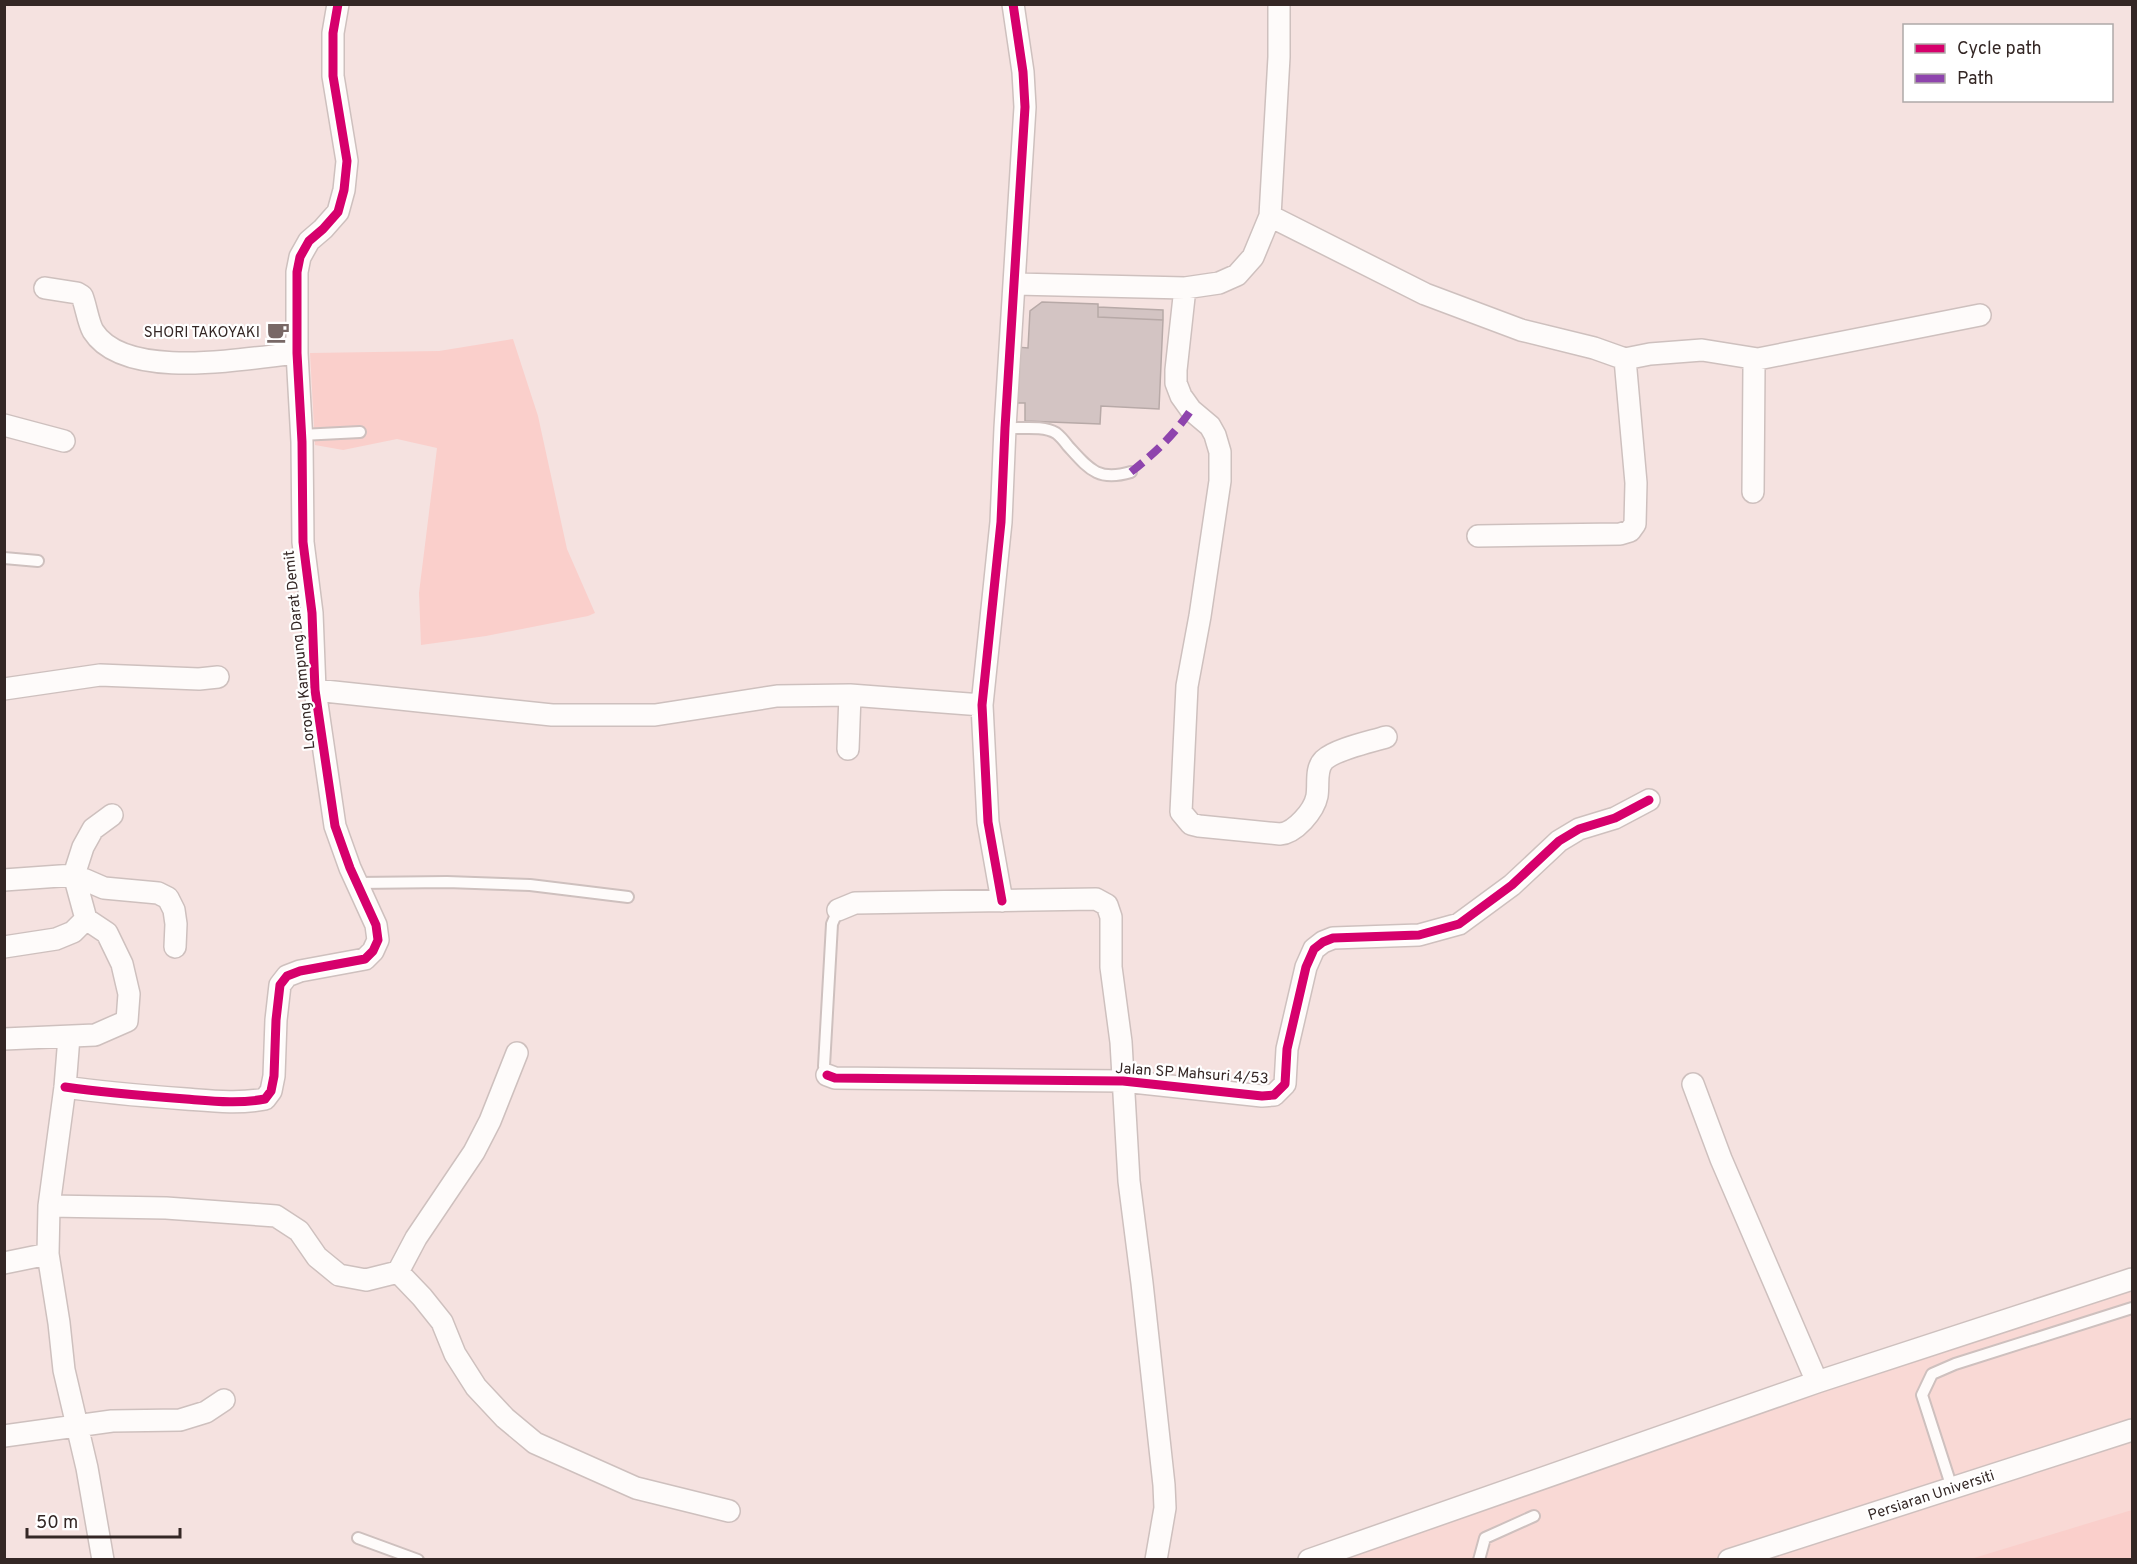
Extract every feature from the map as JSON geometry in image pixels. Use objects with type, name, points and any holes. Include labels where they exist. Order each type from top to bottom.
[{"type":"street","name":"Lorong Kampung Darat Demit","points":[[65,1087],[114,1094],[215,1101],[251,1102],[265,1099],[271,1091],[274,1076],[280,985],[287,976],[300,971],[365,959],[373,951],[378,940],[376,925],[335,826],[315,690],[312,613],[303,542],[297,272],[300,257],[309,241],[338,212],[344,190],[347,161],[333,76],[333,33],[338,4]]},
{"type":"street","points":[[1002,901],[988,822],[982,705],[1001,522],[1025,107],[1023,72],[1013,4]]},
{"type":"street","points":[[1014,284],[1185,288],[1219,284],[1237,275],[1252,257],[1270,216],[1280,57],[1279,4]]},
{"type":"street","points":[[1270,216],[1425,294],[1521,330],[1594,348],[1624,359],[1650,354],[1702,350],[1758,359],[1980,315]]},
{"type":"street","points":[[45,288],[77,293],[82,296],[93,331],[114,351],[147,362],[213,363],[297,353]]},
{"type":"street","points":[[1185,288],[1176,383],[1181,396],[1191,410],[1210,426],[1215,435],[1220,452],[1220,481],[1187,686],[1180,812],[1191,824],[1199,826],[1280,834],[1291,832],[1299,825],[1316,800],[1318,774],[1322,762],[1333,754],[1386,737]]},
{"type":"street","points":[[1478,536],[1620,534],[1630,531],[1635,524],[1636,483],[1624,359]]},
{"type":"street","points":[[1754,492],[1754,367],[1758,359]]},
{"type":"street","points":[[4,425],[64,441]]},
{"type":"street","points":[[4,689],[100,675],[199,679],[218,676]]},
{"type":"street","points":[[315,690],[563,715],[656,715],[777,696],[850,695],[982,705]]},
{"type":"street","points":[[848,749],[850,695]]},
{"type":"street","name":"Jalan SP Mahsuri 4/53","points":[[827,1075],[835,1078],[1123,1081],[1262,1096],[1274,1095],[1285,1084],[1287,1049],[1306,967],[1314,949],[1333,938],[1419,934],[1459,924],[1512,885],[1559,841],[1580,829],[1615,818],[1649,800]]},
{"type":"street","points":[[4,1039],[95,1035],[127,1021],[129,994],[122,963],[107,933],[86,919],[74,875],[83,848],[93,829],[112,815]]},
{"type":"street","points":[[4,880],[74,875],[104,888],[158,893],[168,898],[174,909],[175,947]]},
{"type":"street","points":[[838,910],[855,903],[1096,899],[1107,905],[1111,916],[1111,967],[1121,1042],[1129,1181],[1164,1485],[1165,1508],[1156,1560]]},
{"type":"street","points":[[4,947],[56,939],[73,932],[86,919]]},
{"type":"street","points":[[69,1037],[65,1087],[49,1206],[48,1254],[64,1370],[87,1468],[103,1560]]},
{"type":"street","points":[[49,1206],[166,1208],[276,1216],[299,1230],[316,1257],[339,1275],[366,1280],[398,1272],[416,1238],[474,1152],[490,1121],[517,1053]]},
{"type":"street","points":[[1693,1084],[1721,1159],[1817,1382]]},
{"type":"street","points":[[4,1263],[48,1254]]},
{"type":"street","points":[[398,1272],[442,1322],[455,1354],[476,1387],[505,1418],[535,1443],[636,1488],[729,1511]]},
{"type":"street","points":[[1309,1560],[1817,1382],[2133,1279]]},
{"type":"street","points":[[4,1436],[112,1421],[180,1420],[206,1412],[224,1400]]},
{"type":"street","name":"Persiaran Universiti","points":[[1729,1560],[2133,1430]]},
{"type":"lane","points":[[1005,428],[1044,429],[1056,433],[1089,469],[1103,475],[1118,476],[1131,472]]},
{"type":"lane","points":[[301,435],[360,432]]},
{"type":"lane","points":[[4,558],[38,561]]},
{"type":"lane","points":[[357,883],[447,882],[530,885],[628,897]]},
{"type":"lane","points":[[827,1075],[824,1066],[832,924],[838,910]]},
{"type":"lane","points":[[1952,1488],[1922,1395],[1932,1374],[1955,1364],[2133,1308]]},
{"type":"lane","points":[[1479,1560],[1485,1538],[1534,1516]]},
{"type":"lane","points":[[358,1538],[418,1560]]},
{"type":"shaded area","points":[[513,339],[538,416],[567,549],[595,613],[486,636],[421,645],[419,593],[437,448],[397,439],[343,450],[315,445],[310,353],[439,351]]},
{"type":"shaded area","points":[[2132,1289],[2132,1559],[1322,1560],[1841,1384]]},
{"type":"shaded area","points":[[2132,1510],[2132,1559],[1974,1559],[1974,1558]]},
{"type":"building","points":[[1042,302],[1098,304],[1098,317],[1163,320],[1159,409],[1101,406],[1100,424],[1025,421],[1025,403],[1015,403],[1017,347],[1028,348],[1030,311]]},
{"type":"building","points":[[1098,307],[1163,310],[1163,320],[1098,317]]},
{"type":"marked path","points":[[1131,472],[1164,443],[1191,410]]},
{"type":"cycle path","points":[[65,1087],[216,1101],[265,1099],[271,1091],[274,1076],[280,985],[287,976],[300,971],[365,959],[373,951],[378,940],[376,925],[350,868],[335,826],[315,690],[312,613],[303,542],[297,272],[300,257],[309,241],[338,212],[344,190],[347,161],[333,76],[333,33],[338,4]]},
{"type":"cycle path","points":[[1002,901],[988,822],[982,705],[1001,522],[1025,107],[1023,72],[1013,4]]},
{"type":"cycle path","points":[[827,1075],[835,1078],[1123,1081],[1262,1096],[1274,1095],[1285,1084],[1287,1049],[1306,967],[1314,949],[1333,938],[1419,935],[1459,924],[1512,885],[1559,841],[1579,829],[1615,818],[1649,800]]},
{"type":"place","name":"SHORI TAKOYAKI","points":[[278,332]]}]
